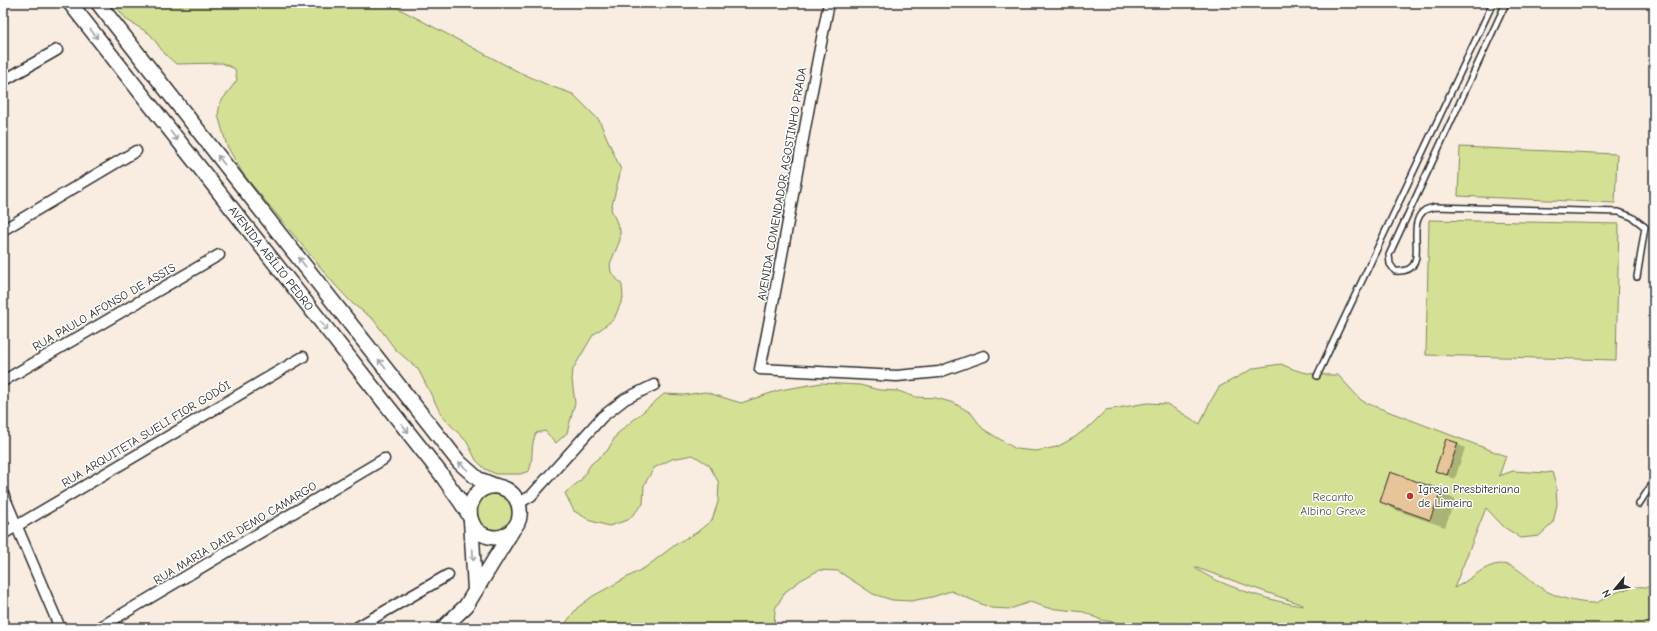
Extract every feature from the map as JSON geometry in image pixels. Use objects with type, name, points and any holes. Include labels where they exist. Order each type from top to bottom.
[{"type":"street","name":"AVENIDA ABÍLIO PEDRO","points":[[70,3],[441,474],[470,518]]},
{"type":"street","name":"AVENIDA ABÍLIO PEDRO","points":[[98,3],[459,462],[478,479],[496,486]]},
{"type":"street","name":"AVENIDA COMENDADOR AGOSTINHO PRADA","points":[[829,3],[808,105],[779,273],[760,369],[897,376],[939,372],[984,356]]},
{"type":"street","points":[[3,81],[57,50]]},
{"type":"street","points":[[3,230],[136,151]]},
{"type":"street","name":"RUA PAULO AFONSO DE ASSIS","points":[[3,381],[219,255]]},
{"type":"street","name":"RUA ARQUITETA SUELI FIOR GODÓI","points":[[3,534],[303,357]]},
{"type":"street","points":[[519,503],[531,496],[602,417],[625,399],[654,385]]},
{"type":"street","name":"RUA MARIA DAIR DEMO CAMARGO","points":[[99,628],[384,459]]},
{"type":"street","points":[[443,628],[466,606],[518,523],[520,513],[519,503],[514,494],[506,488],[496,486],[485,488],[476,495],[470,505],[475,590]]},
{"type":"street","points":[[3,494],[60,628]]},
{"type":"street","points":[[470,518],[476,529],[483,535],[493,538],[503,536],[512,531]]},
{"type":"street","points":[[356,628],[448,575]]},
{"type":"lane","points":[[1317,376],[1493,3]]},
{"type":"lane","points":[[1506,3],[1389,255],[1390,264],[1395,271],[1404,272],[1411,269],[1417,260],[1415,232],[1418,220],[1424,210],[1434,207],[1619,212],[1632,217],[1645,227],[1638,277]]},
{"type":"lane","points":[[1639,504],[1654,481]]},
{"type":"green space","points":[[113,3],[388,3],[517,71],[550,86],[573,94],[599,120],[621,170],[611,209],[620,230],[620,240],[610,264],[611,272],[622,285],[623,298],[614,319],[593,335],[573,369],[572,380],[575,403],[567,433],[556,443],[545,431],[536,433],[533,442],[529,471],[520,474],[496,474],[485,469],[476,460],[467,442],[442,416],[418,369],[395,349],[373,319],[353,304],[336,286],[243,174],[227,146],[218,115],[220,103],[237,80],[235,69],[222,63],[176,64],[164,53],[150,34],[127,20]]},
{"type":"green space","points":[[1460,147],[1617,154],[1615,203],[1458,196]]},
{"type":"green space","points":[[1429,220],[1619,224],[1616,360],[1426,355]]},
{"type":"green space","name":"Recanto Albino Greve","points":[[1281,364],[1309,373],[1338,375],[1361,400],[1366,403],[1506,456],[1499,476],[1513,471],[1552,472],[1556,486],[1557,504],[1553,523],[1539,536],[1521,538],[1504,527],[1486,508],[1454,588],[1483,569],[1501,564],[1514,567],[1541,588],[1559,597],[1587,603],[1599,602],[1612,594],[1630,588],[1648,587],[1654,589],[1654,628],[1189,628],[1177,623],[1119,623],[1101,620],[1084,612],[1048,608],[1030,602],[1010,609],[991,608],[951,591],[932,597],[911,601],[892,600],[873,594],[838,571],[819,570],[801,580],[785,592],[775,609],[774,628],[562,628],[577,608],[593,596],[646,567],[679,542],[696,533],[712,520],[718,502],[719,483],[709,465],[693,455],[672,459],[654,468],[644,485],[643,504],[628,520],[609,526],[591,521],[574,511],[565,493],[581,480],[591,464],[607,451],[617,434],[664,394],[684,395],[705,392],[741,403],[780,390],[821,383],[860,385],[879,390],[898,391],[916,397],[936,398],[954,403],[971,413],[983,429],[1016,449],[1036,451],[1057,447],[1075,437],[1091,425],[1106,410],[1147,403],[1167,404],[1200,424],[1219,387],[1254,368]],"holes":[[[1194,567],[1303,605],[1278,601],[1246,592],[1216,580]]]},
{"type":"green space","points":[[499,494],[508,499],[512,505],[512,519],[508,525],[499,530],[491,530],[482,525],[478,519],[477,508],[482,499],[488,495]]},
{"type":"building","points":[[1446,439],[1458,443],[1447,475],[1435,471]]},
{"type":"building","name":"Igreja Presbiteriana de Limeira","points":[[1390,472],[1441,490],[1430,520],[1380,502]]},
{"type":"place","name":"Igreja Presbiteriana de Limeira","points":[[1410,496]]}]
